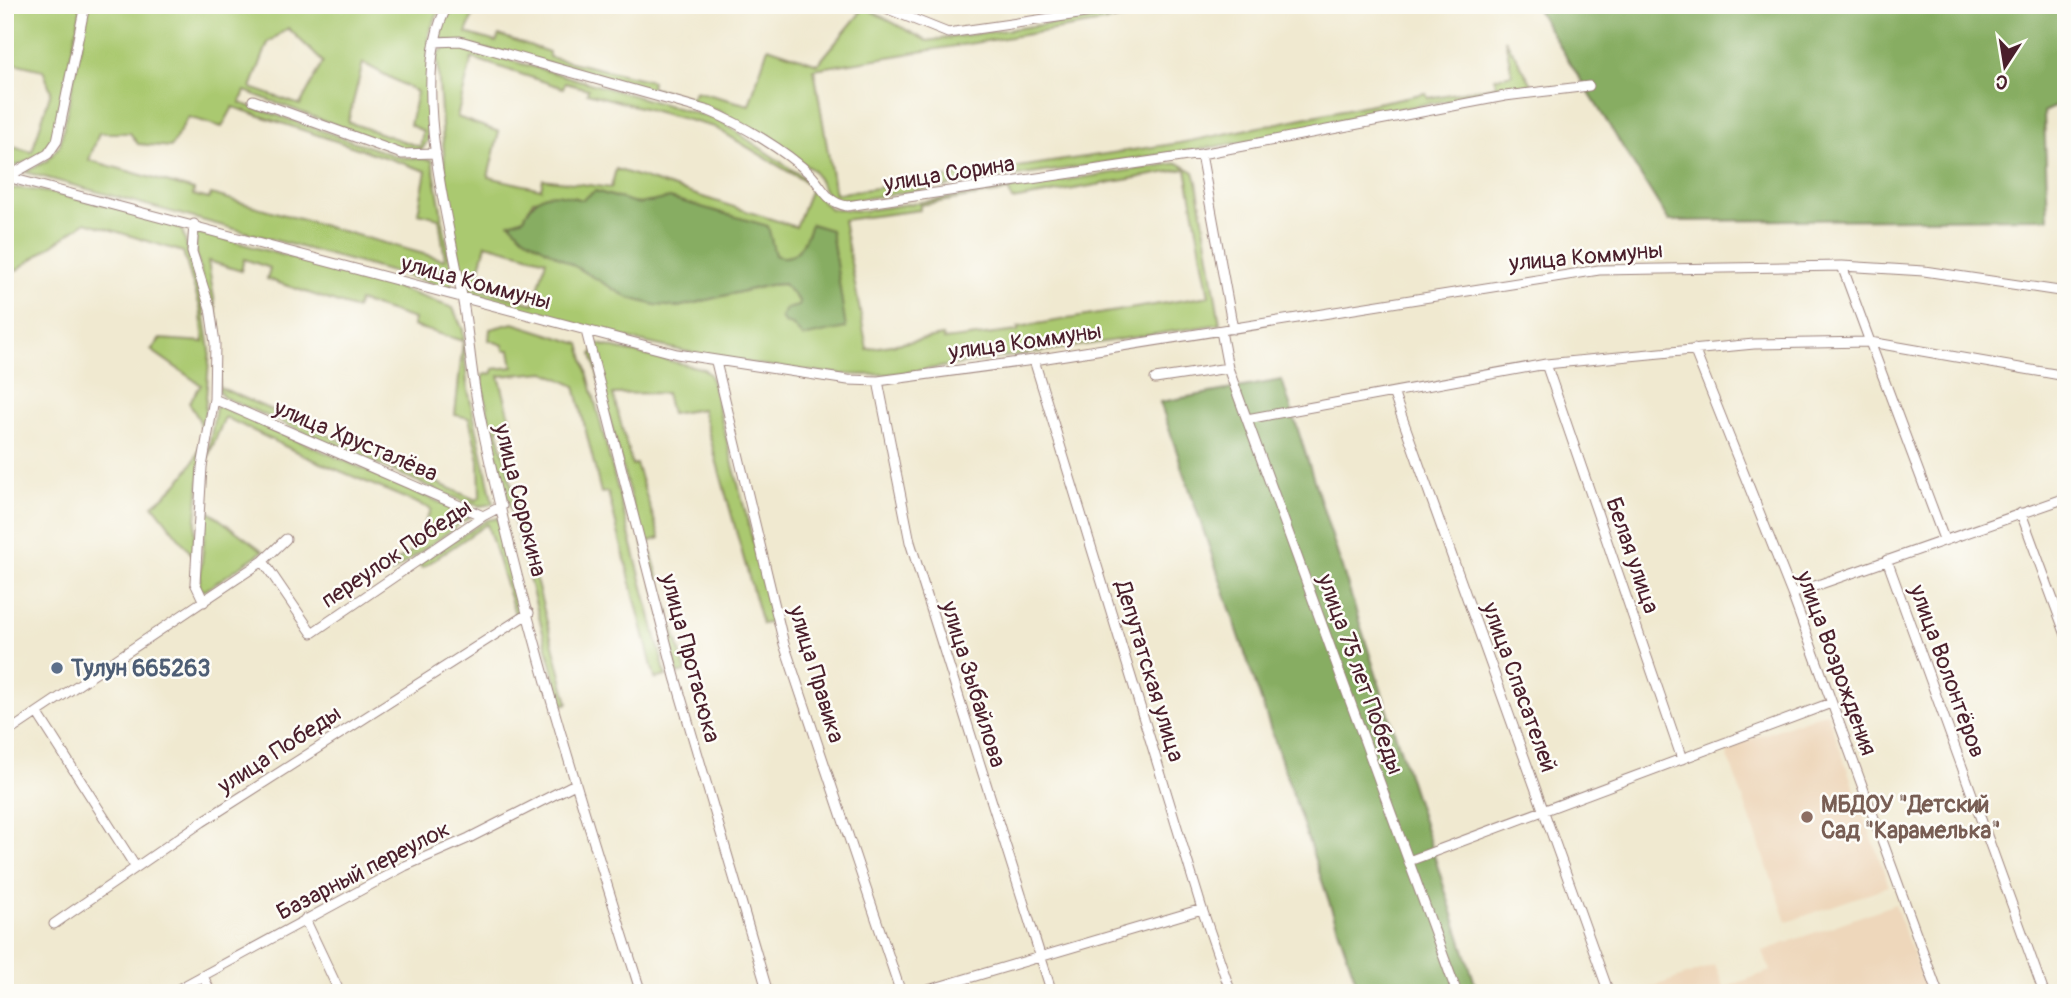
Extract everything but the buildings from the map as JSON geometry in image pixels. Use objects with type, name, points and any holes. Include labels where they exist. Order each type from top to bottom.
[{"type":"street","points":[[6,177],[48,154],[57,141],[85,5]]},
{"type":"street","name":"улица Сорокина","points":[[448,5],[435,42],[432,71],[436,153],[463,299],[478,405],[529,613],[575,784],[641,993]]},
{"type":"street","points":[[878,5],[948,33],[1142,5]]},
{"type":"street","name":"улица Сорина","points":[[435,42],[460,41],[709,111],[746,129],[811,176],[829,200],[847,206],[1201,154],[1505,96],[1590,86]]},
{"type":"street","points":[[253,100],[402,154],[436,153]]},
{"type":"street","points":[[1201,154],[1233,329]]},
{"type":"street","name":"улица Коммуны","points":[[6,177],[194,224],[463,299],[716,362],[878,381],[1034,360],[1599,270],[1842,265],[1924,271],[2066,292]]},
{"type":"street","points":[[194,224],[192,252],[214,333],[214,399],[202,467],[195,583],[204,602]]},
{"type":"street","points":[[1842,265],[1944,539]]},
{"type":"street","name":"улица Протасюка","points":[[586,331],[675,677],[768,993]]},
{"type":"street","name":"улица 75 лет Победы","points":[[1221,331],[1228,368],[1457,993]]},
{"type":"street","points":[[1247,419],[1394,395],[1546,364],[1693,349],[1870,342],[2066,376]]},
{"type":"street","name":"улица Возрождения","points":[[1693,349],[1792,594],[1938,993]]},
{"type":"street","name":"Депутатская улица","points":[[1034,360],[1202,909],[1231,993]]},
{"type":"street","name":"улица Правика","points":[[716,362],[785,644],[901,993]]},
{"type":"street","name":"Белая улица","points":[[1546,364],[1682,759]]},
{"type":"street","points":[[1155,379],[1228,368]]},
{"type":"street","name":"улица Зыбайлова","points":[[878,381],[910,542],[1052,993]]},
{"type":"street","name":"улица Спасателей","points":[[1394,395],[1609,993]]},
{"type":"street","name":"улица Хрусталёва","points":[[214,399],[483,516]]},
{"type":"street","points":[[1792,594],[2066,498]]},
{"type":"street","name":"переулок Победы","points":[[264,561],[312,633],[483,516],[502,506]]},
{"type":"street","points":[[2021,513],[2066,635]]},
{"type":"street","points":[[5,734],[264,561],[286,539]]},
{"type":"street","name":"улица Волонтёров","points":[[1886,560],[2044,993]]},
{"type":"street","name":"улица Победы","points":[[54,924],[135,866],[529,613]]},
{"type":"street","points":[[1409,861],[1831,703]]},
{"type":"street","points":[[38,714],[135,866]]},
{"type":"street","name":"Базарный переулок","points":[[171,993],[305,919],[575,784]]},
{"type":"street","points":[[918,993],[1202,909]]},
{"type":"street","points":[[305,919],[340,993]]},
{"type":"street","points":[[203,976],[211,993]]},
{"type":"shaded area","name":"МБДОУ \"Детский Сад \"Карамелька\"","points":[[1827,712],[1889,886],[1787,922],[1725,748]]},
{"type":"shaded area","points":[[1895,904],[1927,993],[1635,993],[1715,965],[1724,988],[1770,971],[1763,951]]},
{"type":"green space","points":[[5,5],[82,5],[52,143],[48,151],[17,166],[5,162],[5,145],[32,152],[51,91],[43,70],[5,61]]},
{"type":"green space","points":[[89,5],[442,5],[429,33],[428,140],[421,151],[408,152],[245,91],[240,103],[399,157],[432,160],[453,278],[451,288],[25,172],[47,161],[60,145]],"holes":[[[288,28],[323,62],[300,105],[251,88],[268,43]],[[363,63],[417,92],[410,125],[423,131],[420,147],[348,122]],[[233,107],[426,171],[418,213],[439,218],[445,260],[211,194],[209,199],[193,195],[194,190],[89,160],[99,133],[130,133],[138,144],[171,147],[188,117],[222,127]]]},
{"type":"green space","points":[[451,5],[477,5],[466,33],[496,42],[499,35],[549,52],[549,57],[652,81],[651,87],[692,98],[695,91],[749,105],[768,47],[818,64],[861,12],[843,5],[860,5],[927,41],[1182,5],[1207,5],[814,69],[835,194],[1180,143],[1426,93],[1428,98],[1496,86],[1495,78],[1512,74],[1505,39],[1533,86],[1380,112],[1246,142],[841,202],[827,195],[813,170],[719,111],[570,68],[440,39],[445,16]]},
{"type":"green space","points":[[1534,5],[2066,5],[2066,102],[2044,112],[2048,218],[1669,221]]},
{"type":"green space","points":[[456,45],[719,120],[810,182],[830,209],[863,211],[1178,163],[1194,172],[1197,182],[1220,324],[903,373],[853,375],[770,366],[695,353],[475,297],[463,285],[446,184],[437,55],[445,47]],"holes":[[[472,58],[563,88],[565,83],[588,89],[587,93],[714,127],[812,186],[796,227],[616,169],[611,188],[543,179],[541,189],[488,177],[499,132],[457,117]],[[1186,169],[1209,296],[1018,327],[1018,331],[944,340],[943,336],[867,349],[843,220],[920,210],[920,205],[1009,191],[1012,200]],[[595,191],[639,204],[652,202],[781,258],[792,256],[803,246],[799,330],[792,325],[800,302],[784,284],[769,285],[678,307],[510,223],[524,218],[533,200],[574,197],[582,200]],[[486,244],[546,260],[534,304],[475,288]]]},
{"type":"green space","points":[[17,188],[77,198],[130,211],[172,224],[182,230],[202,298],[210,350],[193,556],[153,505],[181,480],[189,469],[196,458],[202,434],[200,422],[189,402],[201,385],[151,350],[160,339],[204,342],[200,307],[183,252],[86,222],[5,278],[5,190]]},
{"type":"green space","points":[[595,191],[639,204],[670,198],[768,226],[775,255],[783,257],[794,254],[799,249],[811,224],[831,230],[846,328],[803,337],[792,325],[784,323],[781,317],[786,309],[799,306],[800,302],[784,284],[769,285],[678,307],[655,305],[629,298],[523,236],[510,223],[524,218],[541,197],[555,194],[582,200]]},
{"type":"green space","points":[[196,234],[207,234],[389,285],[453,308],[463,330],[467,385],[493,504],[480,506],[465,502],[223,397],[219,391],[218,344],[196,252]],"holes":[[[244,259],[270,268],[267,279],[356,309],[359,301],[414,319],[413,326],[463,341],[455,415],[469,418],[479,460],[480,497],[476,500],[219,387],[221,342],[208,261],[241,271]]]},
{"type":"green space","points":[[513,323],[580,344],[666,676],[655,679],[608,492],[601,493],[575,386],[545,372],[499,376],[512,425],[497,429],[568,703],[562,705],[495,448],[482,383],[483,375],[493,373],[493,369],[513,367],[510,350],[504,350],[503,345],[489,340],[490,329]]},
{"type":"green space","points":[[598,344],[704,369],[710,375],[779,643],[772,622],[762,624],[702,409],[671,414],[666,393],[613,394],[632,465],[636,464],[660,538],[648,542],[686,672],[678,674],[592,354]]},
{"type":"green space","points":[[1282,380],[1478,993],[1360,993],[1160,402]]},
{"type":"green space","points":[[216,407],[471,516],[391,573],[387,567],[412,551],[431,509],[309,458],[225,417],[207,459]]},
{"type":"green space","points":[[207,510],[263,551],[204,591],[199,588]]},
{"type":"green space","points":[[498,518],[522,610],[515,614],[487,524],[422,568],[418,563],[487,520]]},
{"type":"place","name":"Тулун 665263","points":[[57,668]]},
{"type":"place","name":"МБДОУ \"Детский Сад \"Карамелька\"","points":[[1807,817]]}]
